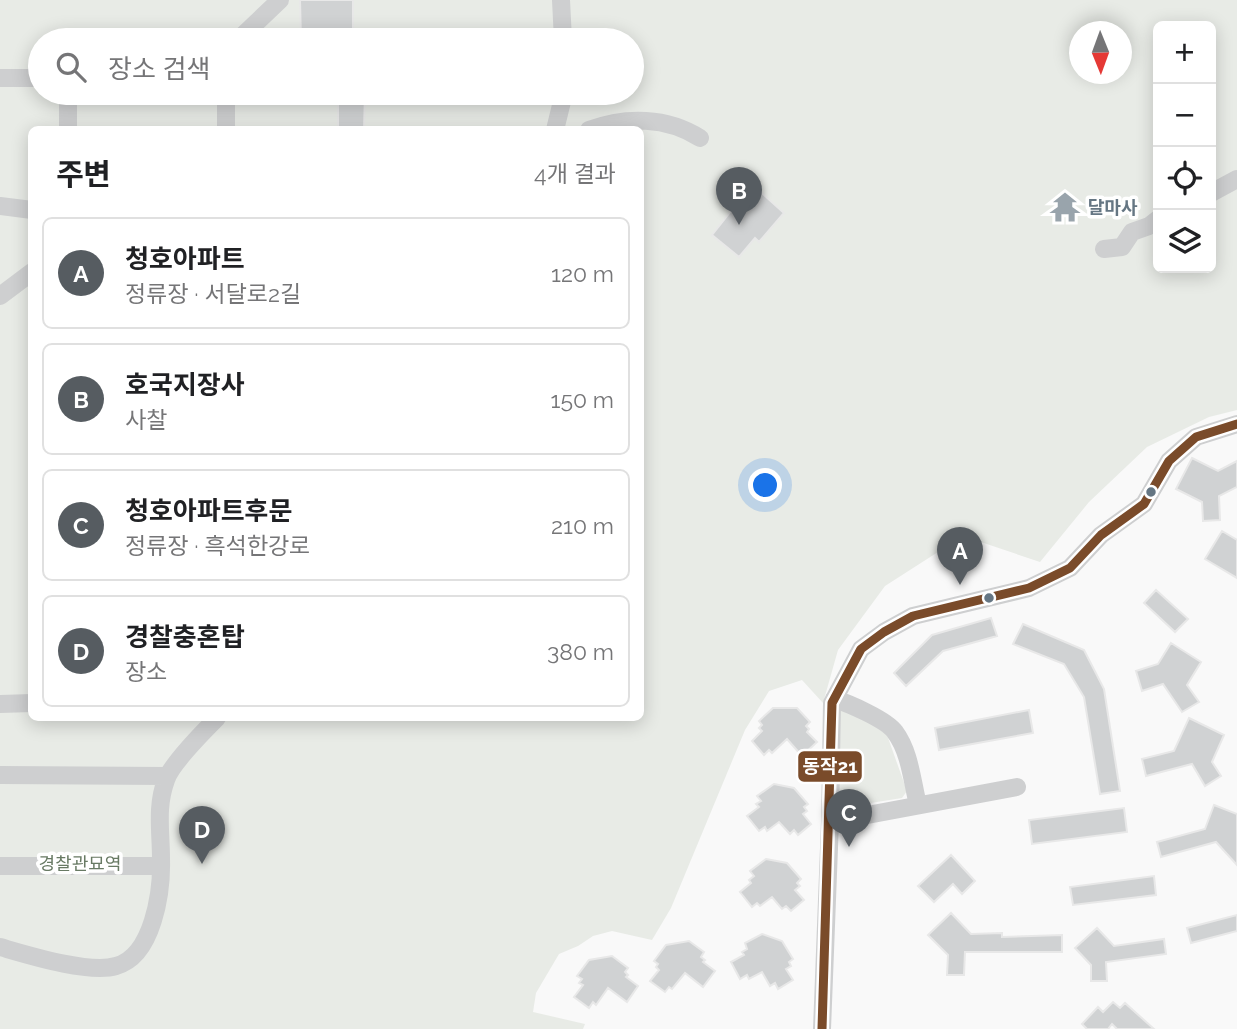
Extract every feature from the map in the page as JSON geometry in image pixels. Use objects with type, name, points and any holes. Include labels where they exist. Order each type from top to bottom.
[{"type":"street","points":[[251,28],[280,0]]},
{"type":"street","points":[[561,0],[562,28]]},
{"type":"street","points":[[0,78],[28,78]]},
{"type":"street","points":[[68,105],[68,126]]},
{"type":"street","points":[[226,105],[226,126]]},
{"type":"street","points":[[556,126],[561,105]]},
{"type":"street","points":[[609,126],[645,119],[685,128],[700,138]]},
{"type":"street","points":[[1216,190],[1237,179]]},
{"type":"street","points":[[0,206],[28,210]]},
{"type":"street","points":[[1104,249],[1122,247],[1132,232],[1153,223]]},
{"type":"street","points":[[0,296],[28,275]]},
{"type":"street","points":[[822,1029],[833,701],[862,649],[884,632],[913,616],[1030,588],[1070,568],[1101,534],[1144,504],[1169,461],[1196,437],[1237,424]]},
{"type":"street","points":[[833,701],[852,705],[895,730],[906,753],[918,804]]},
{"type":"street","points":[[0,704],[28,704]]},
{"type":"street","points":[[0,947],[81,967],[116,967],[139,952],[148,934],[158,898],[161,866],[158,823],[160,798],[167,776],[214,721]]},
{"type":"street","points":[[0,775],[167,776]]},
{"type":"street","points":[[830,822],[1017,787]]},
{"type":"street","points":[[0,866],[161,866]]},
{"type":"green space","name":"경찰관묘역","points":[[0,0],[1237,0],[1237,410],[1209,417],[1147,447],[1089,502],[1040,562],[963,536],[885,586],[838,650],[823,703],[802,680],[769,691],[745,730],[671,908],[652,940],[612,931],[593,936],[559,954],[536,993],[533,1012],[585,1024],[583,1029],[0,1029]]},
{"type":"green space","points":[[837,708],[852,709],[887,735],[907,791],[902,798],[839,808]]},
{"type":"building","points":[[300,0],[353,0],[353,28],[301,28]]},
{"type":"building","points":[[338,105],[365,105],[364,126],[338,126]]},
{"type":"building","points":[[748,176],[758,185],[755,187],[784,213],[759,242],[755,238],[739,257],[712,235],[731,211],[723,204]]},
{"type":"building","points":[[1192,458],[1218,471],[1237,461],[1237,487],[1219,496],[1220,520],[1203,521],[1202,502],[1176,489]]},
{"type":"building","points":[[1222,531],[1237,540],[1237,578],[1205,559]]},
{"type":"building","points":[[1156,590],[1188,619],[1175,632],[1144,603]]},
{"type":"building","points":[[991,618],[997,636],[943,651],[906,686],[894,673],[932,635]]},
{"type":"building","points":[[1023,624],[1084,650],[1104,689],[1120,791],[1100,794],[1084,697],[1064,664],[1013,644]]},
{"type":"building","points":[[1171,643],[1201,662],[1187,685],[1199,702],[1182,712],[1163,684],[1142,691],[1136,671],[1158,664]]},
{"type":"building","points":[[773,708],[797,708],[810,722],[806,726],[809,729],[807,732],[817,742],[802,756],[787,739],[772,753],[769,750],[764,755],[752,741],[762,731],[759,721]]},
{"type":"building","points":[[1029,710],[1033,733],[939,750],[935,728]]},
{"type":"building","points":[[1189,718],[1224,735],[1212,762],[1221,776],[1205,786],[1192,764],[1146,776],[1142,759],[1174,751]]},
{"type":"building","points":[[774,784],[794,788],[808,804],[804,807],[807,811],[803,814],[811,824],[798,835],[794,830],[790,834],[779,822],[767,831],[765,827],[759,831],[747,816],[759,807],[756,804],[761,801],[757,796]]},
{"type":"building","points":[[1214,805],[1237,814],[1237,865],[1216,842],[1161,857],[1157,842],[1205,829]]},
{"type":"building","points":[[1124,808],[1127,832],[1032,844],[1029,820]]},
{"type":"building","points":[[951,855],[975,881],[962,894],[953,884],[934,902],[918,886]]},
{"type":"building","points":[[766,859],[787,863],[801,879],[797,883],[800,886],[795,890],[804,900],[791,911],[786,906],[782,909],[772,897],[760,906],[757,903],[752,907],[740,892],[751,883],[749,880],[754,876],[750,871]]},
{"type":"building","points":[[1154,876],[1156,895],[1073,905],[1070,887]]},
{"type":"building","points":[[951,913],[971,934],[1002,933],[1002,937],[1062,935],[1062,952],[965,952],[964,975],[947,975],[948,955],[928,935]]},
{"type":"building","points":[[1237,915],[1237,931],[1191,943],[1187,928]]},
{"type":"building","points":[[1097,928],[1114,946],[1164,939],[1166,954],[1106,962],[1107,981],[1091,981],[1091,965],[1075,948]]},
{"type":"building","points":[[762,934],[782,941],[793,959],[789,962],[791,966],[786,969],[793,980],[778,989],[775,983],[770,986],[762,972],[749,979],[747,975],[740,979],[731,962],[744,955],[742,952],[747,949],[745,943]]},
{"type":"building","points":[[689,941],[704,952],[701,957],[705,960],[703,962],[715,971],[703,987],[685,973],[672,989],[669,987],[665,992],[650,981],[659,970],[654,961],[666,945]]},
{"type":"building","points":[[612,956],[628,968],[626,977],[638,986],[627,1002],[608,988],[596,1005],[593,1002],[589,1008],[574,997],[583,985],[579,983],[582,979],[577,976],[589,960]]},
{"type":"building","points":[[1113,1002],[1120,1008],[1125,1003],[1154,1029],[1117,1029],[1112,1024],[1108,1029],[1087,1029],[1082,1024],[1098,1007],[1103,1012]]},
{"type":"transit line","name":"동작21","points":[[822,1029],[832,703],[861,649],[913,616],[1029,588],[1070,568],[1101,535],[1144,504],[1169,461],[1196,437],[1237,424]]},
{"type":"place","name":"달마사","points":[[1065,207]]},
{"type":"place","name":"호국지장사","points":[[739,225]]},
{"type":"place","name":"청호아파트","points":[[960,585]]},
{"type":"place","name":"청호아파트후문","points":[[849,847]]},
{"type":"place","name":"경찰충혼탑","points":[[202,864]]}]
